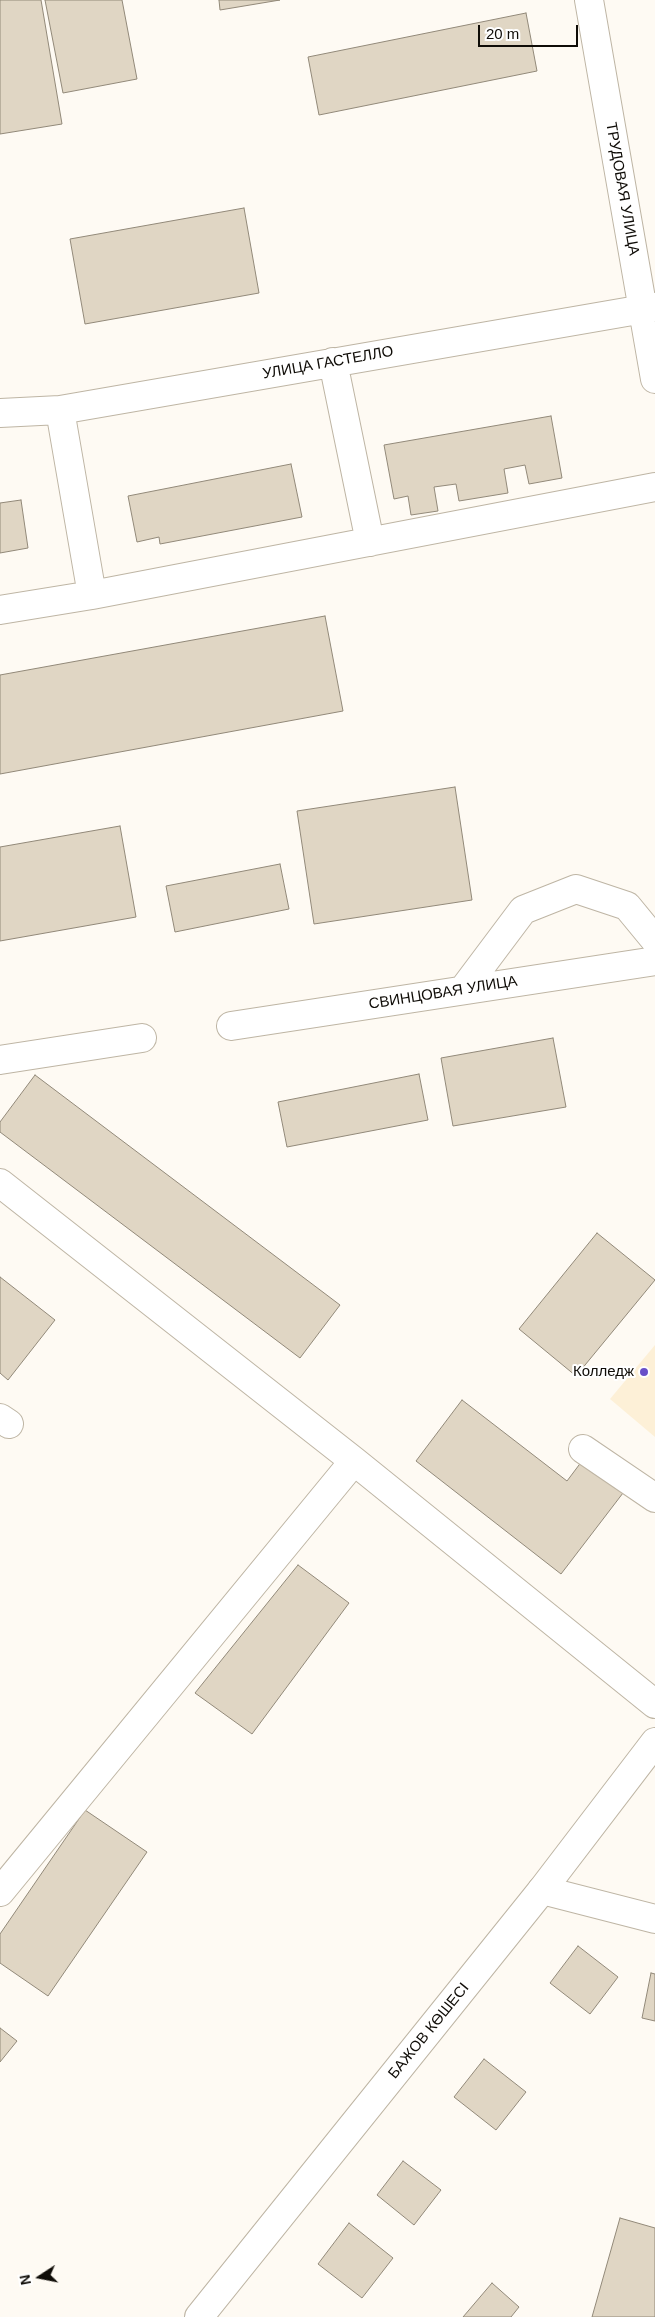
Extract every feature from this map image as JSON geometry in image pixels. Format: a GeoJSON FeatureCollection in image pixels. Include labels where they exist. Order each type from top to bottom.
{"type":"FeatureCollection","features":[{"type":"Feature","properties":{"kind":"street","name":"ТРУДОВАЯ УЛИЦА"},"geometry":{"type":"LineString","coordinates":[[589,0],[649,307],[655,379]]}},
{"type":"Feature","properties":{"kind":"street","name":"УЛИЦА ГАСТЕЛЛО"},"geometry":{"type":"LineString","coordinates":[[0,413],[60,410],[649,307]]}},
{"type":"Feature","properties":{"kind":"street"},"geometry":{"type":"LineString","coordinates":[[333,362],[370,542]]}},
{"type":"Feature","properties":{"kind":"street"},"geometry":{"type":"LineString","coordinates":[[60,410],[92,595]]}},
{"type":"Feature","properties":{"kind":"street"},"geometry":{"type":"LineString","coordinates":[[0,610],[92,595],[655,487]]}},
{"type":"Feature","properties":{"kind":"street"},"geometry":{"type":"LineString","coordinates":[[463,990],[524,910],[576,889],[628,906],[655,940]]}},
{"type":"Feature","properties":{"kind":"street","name":"СВИНЦОВАЯ УЛИЦА"},"geometry":{"type":"LineString","coordinates":[[231,1026],[655,961]]}},
{"type":"Feature","properties":{"kind":"street"},"geometry":{"type":"LineString","coordinates":[[0,1060],[142,1038]]}},
{"type":"Feature","properties":{"kind":"street"},"geometry":{"type":"LineString","coordinates":[[0,1183],[354,1461],[655,1704]]}},
{"type":"Feature","properties":{"kind":"street"},"geometry":{"type":"LineString","coordinates":[[583,1449],[654,1494]]}},
{"type":"Feature","properties":{"kind":"street"},"geometry":{"type":"LineString","coordinates":[[0,1892],[354,1461]]}},
{"type":"Feature","properties":{"kind":"street","name":"БАЖОВ КӨШЕСІ"},"geometry":{"type":"LineString","coordinates":[[199,2317],[542,1890],[655,1742]]}},
{"type":"Feature","properties":{"kind":"street"},"geometry":{"type":"LineString","coordinates":[[542,1890],[655,1919]]}},
{"type":"Feature","properties":{"kind":"shaded area","name":"Колледж"},"geometry":{"type":"Polygon","coordinates":[[[655,1345],[655,1437],[610,1399],[655,1345]]]}},
{"type":"Feature","properties":{"kind":"building"},"geometry":{"type":"Polygon","coordinates":[[[0,0],[41,0],[62,124],[0,134],[0,0]]]}},
{"type":"Feature","properties":{"kind":"building"},"geometry":{"type":"Polygon","coordinates":[[[45,0],[122,0],[137,79],[63,93],[45,0]]]}},
{"type":"Feature","properties":{"kind":"building"},"geometry":{"type":"Polygon","coordinates":[[[219,0],[280,0],[220,10],[219,0]]]}},
{"type":"Feature","properties":{"kind":"building"},"geometry":{"type":"Polygon","coordinates":[[[526,13],[537,71],[319,115],[308,57],[526,13]]]}},
{"type":"Feature","properties":{"kind":"building"},"geometry":{"type":"Polygon","coordinates":[[[244,208],[259,293],[85,324],[70,239],[244,208]]]}},
{"type":"Feature","properties":{"kind":"building"},"geometry":{"type":"Polygon","coordinates":[[[551,416],[562,478],[529,484],[525,465],[504,469],[508,493],[459,501],[456,484],[434,487],[438,511],[411,515],[408,496],[394,499],[384,445],[551,416]]]}},
{"type":"Feature","properties":{"kind":"building"},"geometry":{"type":"Polygon","coordinates":[[[291,464],[302,517],[160,544],[159,537],[137,542],[128,496],[291,464]]]}},
{"type":"Feature","properties":{"kind":"building"},"geometry":{"type":"Polygon","coordinates":[[[21,500],[28,548],[0,553],[0,503],[21,500]]]}},
{"type":"Feature","properties":{"kind":"building"},"geometry":{"type":"Polygon","coordinates":[[[325,616],[343,711],[0,774],[0,675],[325,616]]]}},
{"type":"Feature","properties":{"kind":"building"},"geometry":{"type":"Polygon","coordinates":[[[455,787],[472,900],[314,924],[297,811],[455,787]]]}},
{"type":"Feature","properties":{"kind":"building"},"geometry":{"type":"Polygon","coordinates":[[[120,826],[136,917],[0,941],[0,847],[120,826]]]}},
{"type":"Feature","properties":{"kind":"building"},"geometry":{"type":"Polygon","coordinates":[[[280,864],[289,909],[175,932],[166,886],[280,864]]]}},
{"type":"Feature","properties":{"kind":"building"},"geometry":{"type":"Polygon","coordinates":[[[553,1038],[566,1107],[453,1126],[441,1058],[553,1038]]]}},
{"type":"Feature","properties":{"kind":"building"},"geometry":{"type":"Polygon","coordinates":[[[419,1074],[428,1120],[287,1147],[278,1102],[419,1074]]]}},
{"type":"Feature","properties":{"kind":"building"},"geometry":{"type":"Polygon","coordinates":[[[35,1075],[340,1305],[300,1358],[0,1132],[0,1122],[35,1075]]]}},
{"type":"Feature","properties":{"kind":"building"},"geometry":{"type":"Polygon","coordinates":[[[597,1233],[655,1280],[576,1376],[519,1329],[597,1233]]]}},
{"type":"Feature","properties":{"kind":"building"},"geometry":{"type":"Polygon","coordinates":[[[0,1277],[55,1320],[8,1380],[0,1373],[0,1277]]]}},
{"type":"Feature","properties":{"kind":"building"},"geometry":{"type":"Polygon","coordinates":[[[462,1400],[567,1481],[582,1461],[623,1493],[561,1574],[416,1461],[462,1400]]]}},
{"type":"Feature","properties":{"kind":"building"},"geometry":{"type":"Polygon","coordinates":[[[298,1565],[349,1603],[252,1734],[195,1693],[298,1565]]]}},
{"type":"Feature","properties":{"kind":"building"},"geometry":{"type":"Polygon","coordinates":[[[85,1810],[147,1852],[48,1996],[0,1963],[0,1934],[85,1810]]]}},
{"type":"Feature","properties":{"kind":"building"},"geometry":{"type":"Polygon","coordinates":[[[578,1946],[618,1977],[590,2014],[550,1983],[578,1946]]]}},
{"type":"Feature","properties":{"kind":"building"},"geometry":{"type":"Polygon","coordinates":[[[651,1973],[655,1974],[655,2021],[642,2018],[651,1973]]]}},
{"type":"Feature","properties":{"kind":"building"},"geometry":{"type":"Polygon","coordinates":[[[0,2028],[17,2041],[0,2062],[0,2028]]]}},
{"type":"Feature","properties":{"kind":"building"},"geometry":{"type":"Polygon","coordinates":[[[484,2059],[526,2092],[496,2130],[454,2097],[484,2059]]]}},
{"type":"Feature","properties":{"kind":"building"},"geometry":{"type":"Polygon","coordinates":[[[403,2161],[441,2190],[414,2225],[377,2195],[403,2161]]]}},
{"type":"Feature","properties":{"kind":"building"},"geometry":{"type":"Polygon","coordinates":[[[620,2218],[655,2228],[655,2317],[592,2317],[620,2218]]]}},
{"type":"Feature","properties":{"kind":"building"},"geometry":{"type":"Polygon","coordinates":[[[349,2223],[393,2258],[362,2298],[318,2264],[349,2223]]]}},
{"type":"Feature","properties":{"kind":"building"},"geometry":{"type":"Polygon","coordinates":[[[492,2283],[519,2307],[511,2317],[463,2317],[492,2283]]]}},
{"type":"Feature","properties":{"kind":"place","name":"Колледж"},"geometry":{"type":"Point","coordinates":[644,1372]}}]}
